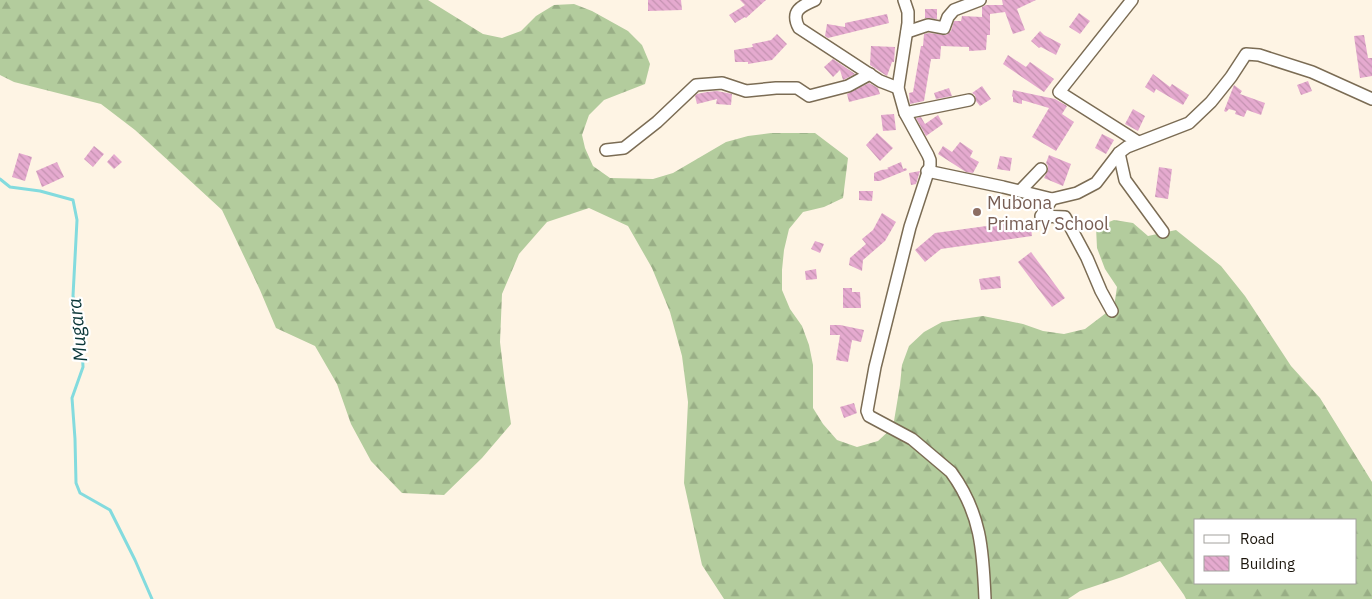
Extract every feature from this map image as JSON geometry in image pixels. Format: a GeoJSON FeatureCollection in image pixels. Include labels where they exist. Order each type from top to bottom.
{"type":"FeatureCollection","features":[{"type":"Feature","properties":{"kind":"street"},"geometry":{"type":"LineString","coordinates":[[815,0],[803,5],[798,10],[796,18],[799,28],[880,81],[898,88]]}},
{"type":"Feature","properties":{"kind":"street"},"geometry":{"type":"LineString","coordinates":[[904,0],[909,16],[898,88],[905,113],[930,160],[930,166],[900,264],[873,375],[867,411],[869,416],[912,439],[951,472],[955,478],[970,503],[978,531],[985,599]]}},
{"type":"Feature","properties":{"kind":"street"},"geometry":{"type":"LineString","coordinates":[[907,32],[928,25],[944,28],[948,17],[954,10],[980,0]]}},
{"type":"Feature","properties":{"kind":"street"},"geometry":{"type":"LineString","coordinates":[[1132,0],[1059,92],[1138,142]]}},
{"type":"Feature","properties":{"kind":"street"},"geometry":{"type":"LineString","coordinates":[[927,171],[1052,199],[1077,194],[1096,183],[1119,153],[1138,142],[1189,123],[1211,102],[1246,54],[1259,55],[1312,72],[1372,99]]}},
{"type":"Feature","properties":{"kind":"street"},"geometry":{"type":"LineString","coordinates":[[606,150],[624,148],[657,122],[696,85],[722,83],[746,90],[797,88],[809,96],[848,86],[870,74]]}},
{"type":"Feature","properties":{"kind":"street"},"geometry":{"type":"LineString","coordinates":[[905,113],[969,100]]}},
{"type":"Feature","properties":{"kind":"street"},"geometry":{"type":"LineString","coordinates":[[1119,153],[1125,180],[1163,232]]}},
{"type":"Feature","properties":{"kind":"street"},"geometry":{"type":"LineString","coordinates":[[1020,191],[1041,169]]}},
{"type":"Feature","properties":{"kind":"street"},"geometry":{"type":"LineString","coordinates":[[1052,199],[1041,216],[1065,217],[1112,311]]}},
{"type":"Feature","properties":{"kind":"green space"},"geometry":{"type":"Polygon","coordinates":[[[0,0],[428,0],[483,34],[502,38],[521,31],[536,16],[554,5],[574,4],[592,11],[628,31],[642,45],[650,64],[645,84],[604,100],[589,115],[582,135],[585,148],[593,166],[610,178],[653,179],[673,173],[726,142],[748,136],[771,133],[815,133],[848,158],[843,198],[824,207],[803,212],[789,229],[784,250],[782,290],[790,309],[802,326],[809,345],[813,365],[813,408],[823,424],[837,440],[857,447],[878,441],[893,427],[902,365],[909,346],[924,332],[942,322],[983,316],[1023,324],[1043,331],[1064,334],[1085,329],[1114,307],[1117,287],[1105,269],[1097,248],[1096,227],[1114,220],[1133,223],[1148,236],[1176,230],[1221,266],[1245,296],[1291,366],[1320,398],[1372,482],[1372,599],[1186,599],[1160,561],[1122,577],[1080,591],[1068,599],[724,599],[702,565],[684,483],[688,402],[682,356],[670,312],[652,268],[628,226],[589,208],[547,222],[519,254],[502,294],[500,342],[511,424],[482,458],[444,495],[402,493],[371,461],[351,424],[337,384],[315,346],[276,328],[222,210],[135,130],[101,104],[14,82],[0,75],[0,0]]]}},
{"type":"Feature","properties":{"kind":"building"},"geometry":{"type":"Polygon","coordinates":[[[648,0],[681,0],[682,10],[648,11],[648,0]]]}},
{"type":"Feature","properties":{"kind":"building"},"geometry":{"type":"Polygon","coordinates":[[[740,0],[766,0],[746,18],[735,23],[729,15],[745,5],[740,0]]]}},
{"type":"Feature","properties":{"kind":"building"},"geometry":{"type":"Polygon","coordinates":[[[1002,0],[1036,0],[1017,9],[1025,30],[1013,34],[1005,12],[990,14],[990,35],[987,35],[986,50],[969,51],[969,47],[941,46],[940,59],[931,59],[924,101],[910,104],[909,93],[913,92],[924,34],[946,35],[951,31],[954,21],[961,21],[962,16],[982,17],[982,7],[986,5],[1003,5],[1002,0]]]}},
{"type":"Feature","properties":{"kind":"building"},"geometry":{"type":"Polygon","coordinates":[[[925,9],[937,9],[937,19],[925,18],[925,9]]]}},
{"type":"Feature","properties":{"kind":"building"},"geometry":{"type":"Polygon","coordinates":[[[1079,13],[1090,21],[1080,34],[1069,27],[1079,13]]]}},
{"type":"Feature","properties":{"kind":"building"},"geometry":{"type":"Polygon","coordinates":[[[887,14],[889,23],[828,38],[825,36],[827,24],[845,27],[845,23],[887,14]]]}},
{"type":"Feature","properties":{"kind":"building"},"geometry":{"type":"Polygon","coordinates":[[[1040,31],[1061,44],[1056,55],[1041,47],[1039,48],[1031,41],[1040,31]]]}},
{"type":"Feature","properties":{"kind":"building"},"geometry":{"type":"Polygon","coordinates":[[[777,34],[787,44],[772,60],[748,64],[748,62],[735,62],[734,50],[753,47],[752,44],[771,40],[777,34]]]}},
{"type":"Feature","properties":{"kind":"building"},"geometry":{"type":"Polygon","coordinates":[[[1364,35],[1368,58],[1372,58],[1372,76],[1360,78],[1354,36],[1364,35]]]}},
{"type":"Feature","properties":{"kind":"building"},"geometry":{"type":"Polygon","coordinates":[[[871,46],[895,47],[894,62],[892,62],[887,76],[870,65],[871,46]]]}},
{"type":"Feature","properties":{"kind":"building"},"geometry":{"type":"Polygon","coordinates":[[[1008,55],[1026,67],[1030,62],[1054,79],[1044,92],[1003,64],[1008,55]]]}},
{"type":"Feature","properties":{"kind":"building"},"geometry":{"type":"Polygon","coordinates":[[[833,59],[855,74],[843,80],[840,70],[833,77],[824,67],[833,59]]]}},
{"type":"Feature","properties":{"kind":"building"},"geometry":{"type":"Polygon","coordinates":[[[1153,74],[1170,87],[1172,84],[1189,95],[1183,105],[1156,89],[1154,93],[1145,87],[1153,74]]]}},
{"type":"Feature","properties":{"kind":"building"},"geometry":{"type":"Polygon","coordinates":[[[1308,81],[1312,91],[1301,95],[1297,85],[1308,81]]]}},
{"type":"Feature","properties":{"kind":"building"},"geometry":{"type":"Polygon","coordinates":[[[869,83],[878,88],[880,94],[849,102],[847,94],[869,83]]]}},
{"type":"Feature","properties":{"kind":"building"},"geometry":{"type":"Polygon","coordinates":[[[1234,85],[1242,91],[1240,94],[1265,103],[1261,115],[1247,110],[1244,117],[1235,114],[1236,111],[1229,109],[1226,112],[1224,111],[1234,85]]]}},
{"type":"Feature","properties":{"kind":"building"},"geometry":{"type":"Polygon","coordinates":[[[982,86],[991,99],[980,106],[976,101],[975,95],[972,93],[982,86]]]}},
{"type":"Feature","properties":{"kind":"building"},"geometry":{"type":"Polygon","coordinates":[[[949,88],[952,96],[936,99],[934,93],[949,88]]]}},
{"type":"Feature","properties":{"kind":"building"},"geometry":{"type":"Polygon","coordinates":[[[1013,90],[1055,99],[1067,106],[1062,114],[1074,122],[1056,151],[1032,137],[1049,108],[1022,100],[1022,104],[1013,102],[1013,90]]]}},
{"type":"Feature","properties":{"kind":"building"},"geometry":{"type":"Polygon","coordinates":[[[717,91],[732,94],[731,105],[716,104],[717,99],[697,104],[695,96],[697,94],[717,91]]]}},
{"type":"Feature","properties":{"kind":"building"},"geometry":{"type":"Polygon","coordinates":[[[1133,109],[1145,116],[1138,131],[1125,124],[1133,109]]]}},
{"type":"Feature","properties":{"kind":"building"},"geometry":{"type":"Polygon","coordinates":[[[894,114],[896,130],[883,131],[881,115],[894,114]]]}},
{"type":"Feature","properties":{"kind":"building"},"geometry":{"type":"Polygon","coordinates":[[[938,115],[943,124],[926,136],[916,118],[921,117],[925,124],[938,115]]]}},
{"type":"Feature","properties":{"kind":"building"},"geometry":{"type":"Polygon","coordinates":[[[877,133],[893,148],[880,161],[866,145],[877,133]]]}},
{"type":"Feature","properties":{"kind":"building"},"geometry":{"type":"Polygon","coordinates":[[[1102,134],[1114,140],[1106,154],[1095,148],[1102,134]]]}},
{"type":"Feature","properties":{"kind":"building"},"geometry":{"type":"Polygon","coordinates":[[[960,142],[973,151],[970,157],[979,162],[973,173],[966,172],[938,154],[943,146],[952,152],[960,142]]]}},
{"type":"Feature","properties":{"kind":"building"},"geometry":{"type":"Polygon","coordinates":[[[94,146],[104,154],[93,167],[84,159],[94,146]]]}},
{"type":"Feature","properties":{"kind":"building"},"geometry":{"type":"Polygon","coordinates":[[[19,153],[32,157],[25,181],[12,177],[19,153]]]}},
{"type":"Feature","properties":{"kind":"building"},"geometry":{"type":"Polygon","coordinates":[[[114,154],[122,162],[114,169],[107,162],[114,154]]]}},
{"type":"Feature","properties":{"kind":"building"},"geometry":{"type":"Polygon","coordinates":[[[1049,155],[1071,164],[1063,186],[1044,178],[1048,170],[1046,163],[1049,155]]]}},
{"type":"Feature","properties":{"kind":"building"},"geometry":{"type":"Polygon","coordinates":[[[1000,156],[1012,158],[1010,171],[997,169],[1000,156]]]}},
{"type":"Feature","properties":{"kind":"building"},"geometry":{"type":"Polygon","coordinates":[[[57,162],[64,177],[42,187],[36,171],[57,162]]]}},
{"type":"Feature","properties":{"kind":"building"},"geometry":{"type":"Polygon","coordinates":[[[901,162],[903,169],[906,168],[907,170],[880,181],[874,181],[874,173],[889,169],[887,168],[901,162]]]}},
{"type":"Feature","properties":{"kind":"building"},"geometry":{"type":"Polygon","coordinates":[[[1159,167],[1172,169],[1168,199],[1155,197],[1159,167]]]}},
{"type":"Feature","properties":{"kind":"building"},"geometry":{"type":"Polygon","coordinates":[[[920,171],[916,184],[911,185],[909,173],[920,171]]]}},
{"type":"Feature","properties":{"kind":"building"},"geometry":{"type":"Polygon","coordinates":[[[859,191],[873,191],[872,201],[859,200],[859,191]]]}},
{"type":"Feature","properties":{"kind":"building"},"geometry":{"type":"Polygon","coordinates":[[[882,213],[896,222],[885,241],[863,260],[862,271],[849,265],[850,258],[866,244],[862,239],[873,230],[882,213]]]}},
{"type":"Feature","properties":{"kind":"building"},"geometry":{"type":"Polygon","coordinates":[[[1030,220],[1032,236],[941,249],[925,262],[915,250],[935,233],[1030,220]]]}},
{"type":"Feature","properties":{"kind":"building"},"geometry":{"type":"Polygon","coordinates":[[[815,241],[824,244],[820,253],[811,249],[815,241]]]}},
{"type":"Feature","properties":{"kind":"building"},"geometry":{"type":"Polygon","coordinates":[[[1031,252],[1065,298],[1052,307],[1018,262],[1031,252]]]}},
{"type":"Feature","properties":{"kind":"building"},"geometry":{"type":"Polygon","coordinates":[[[816,269],[817,279],[806,280],[805,271],[816,269]]]}},
{"type":"Feature","properties":{"kind":"building"},"geometry":{"type":"Polygon","coordinates":[[[1000,276],[1001,288],[981,290],[979,279],[1000,276]]]}},
{"type":"Feature","properties":{"kind":"building"},"geometry":{"type":"Polygon","coordinates":[[[843,288],[852,288],[852,292],[860,292],[861,308],[843,308],[843,288]]]}},
{"type":"Feature","properties":{"kind":"building"},"geometry":{"type":"Polygon","coordinates":[[[830,325],[864,330],[861,342],[852,340],[848,362],[836,360],[840,335],[830,335],[830,325]]]}},
{"type":"Feature","properties":{"kind":"building"},"geometry":{"type":"Polygon","coordinates":[[[854,403],[857,413],[844,418],[840,407],[854,403]]]}},
{"type":"Feature","properties":{"kind":"waterway","name":"Mugara"},"geometry":{"type":"LineString","coordinates":[[0,179],[10,187],[40,191],[73,200],[77,220],[73,296],[81,324],[83,367],[72,398],[76,483],[80,493],[110,510],[152,599]]}},
{"type":"Feature","properties":{"kind":"place","name":"Mubona Primary School"},"geometry":{"type":"Point","coordinates":[977,212]}}]}
